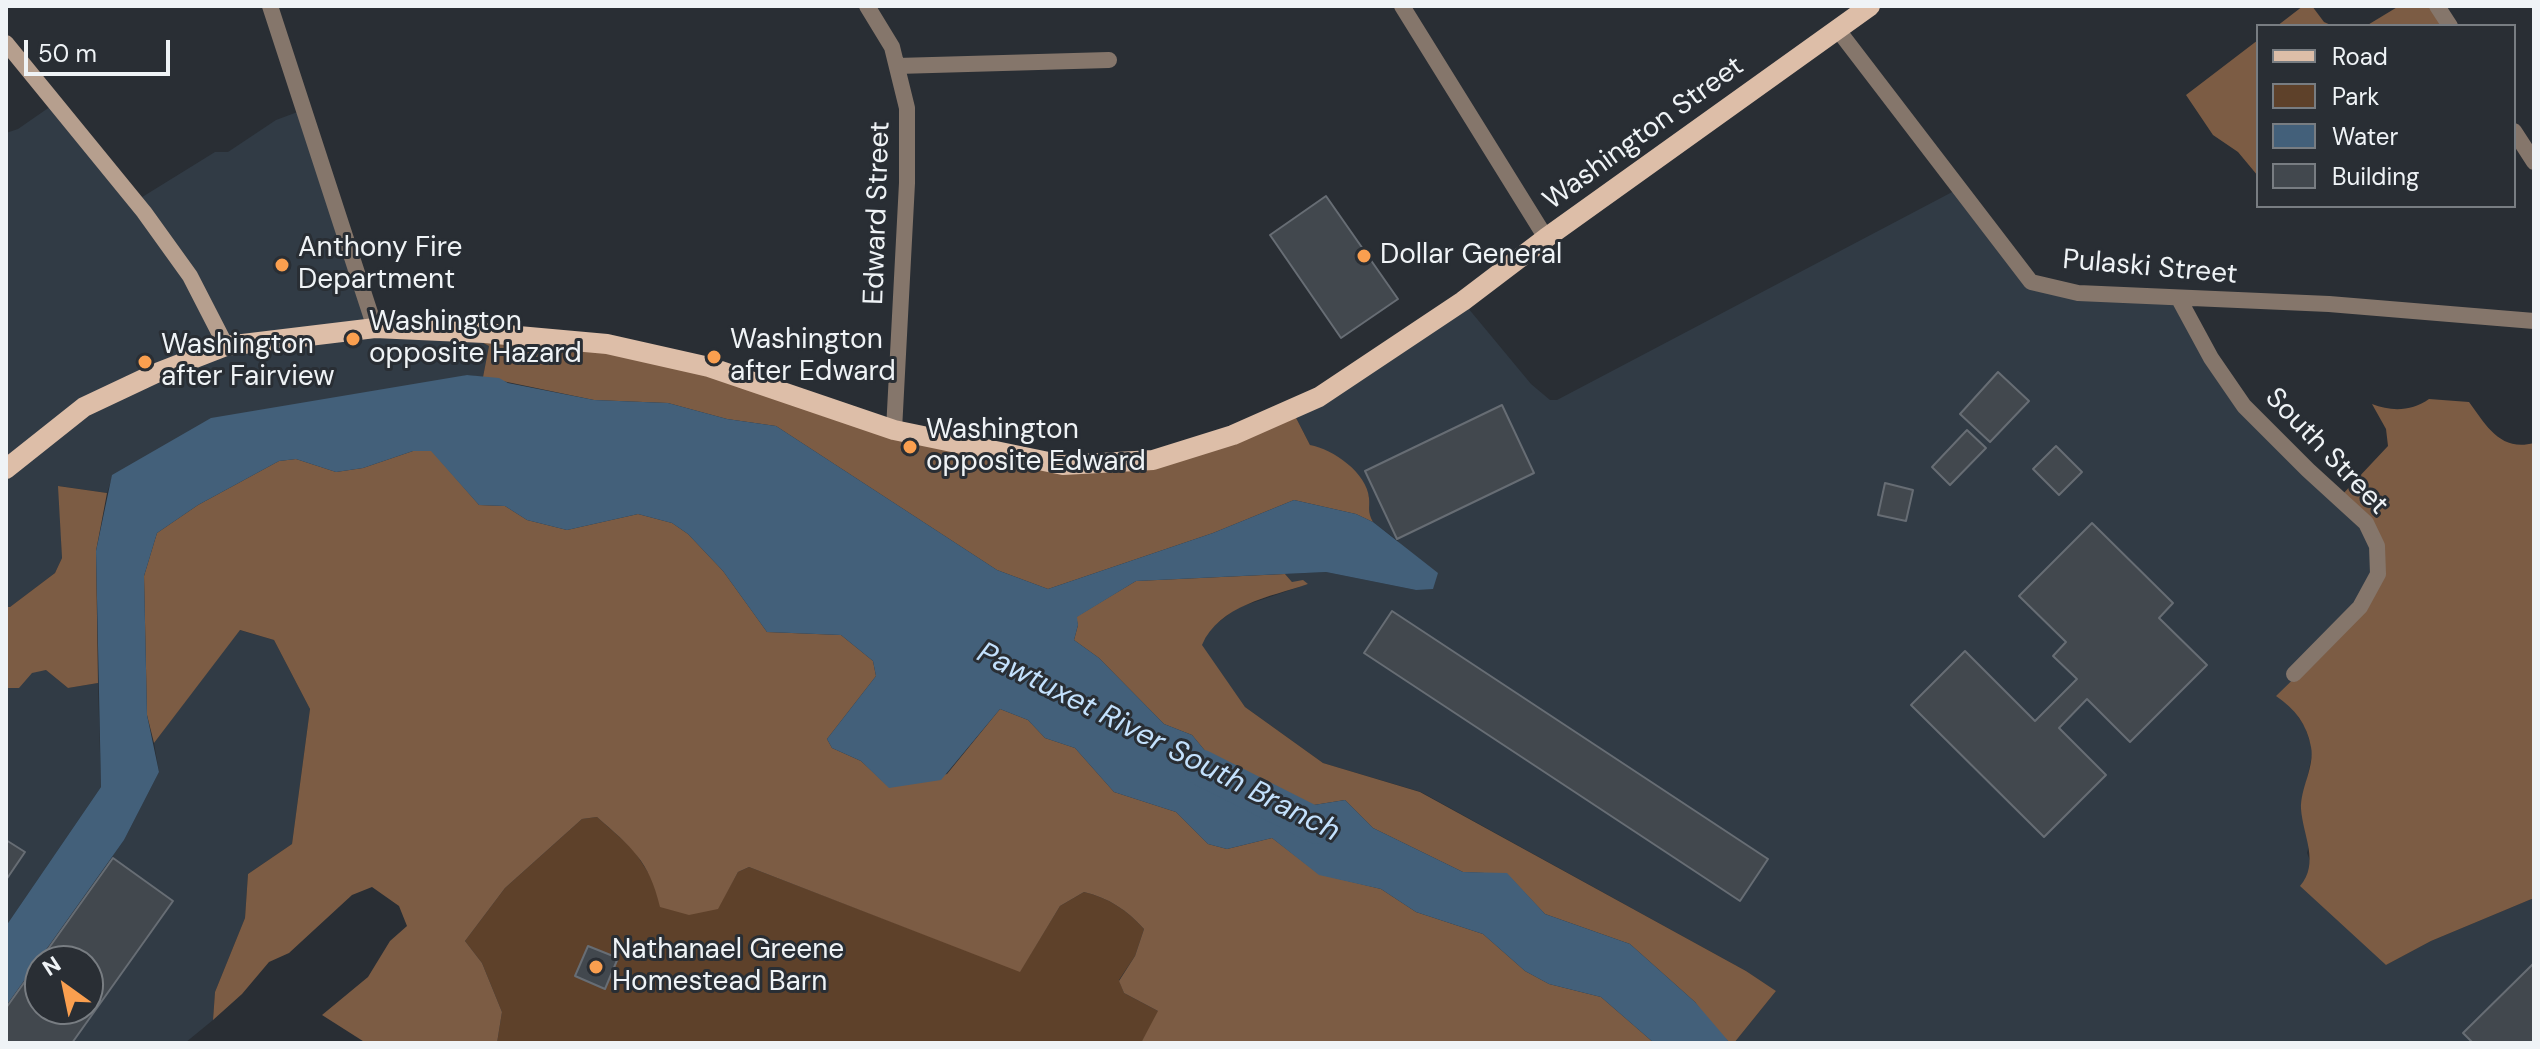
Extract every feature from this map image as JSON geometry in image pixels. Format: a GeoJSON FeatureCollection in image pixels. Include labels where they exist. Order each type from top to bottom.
{"type":"FeatureCollection","features":[{"type":"Feature","properties":{"kind":"main road","name":"Washington Street"},"geometry":{"type":"LineString","coordinates":[[6,469],[84,407],[154,374],[226,346],[375,328],[485,333],[607,344],[709,367],[894,430],[1063,465],[1153,460],[1233,435],[1319,397],[1463,301],[1870,6]]}},
{"type":"Feature","properties":{"kind":"main road"},"geometry":{"type":"LineString","coordinates":[[6,43],[144,212],[190,276],[226,346]]}},
{"type":"Feature","properties":{"kind":"street"},"geometry":{"type":"LineString","coordinates":[[270,6],[375,328]]}},
{"type":"Feature","properties":{"kind":"street","name":"Edward Street"},"geometry":{"type":"LineString","coordinates":[[867,6],[892,47],[907,108],[907,183],[894,430]]}},
{"type":"Feature","properties":{"kind":"street"},"geometry":{"type":"LineString","coordinates":[[1402,6],[1546,238]]}},
{"type":"Feature","properties":{"kind":"street"},"geometry":{"type":"LineString","coordinates":[[2437,6],[2449,24]]}},
{"type":"Feature","properties":{"kind":"street","name":"Pulaski Street"},"geometry":{"type":"LineString","coordinates":[[1838,30],[2031,282],[2078,293],[2329,304],[2534,321]]}},
{"type":"Feature","properties":{"kind":"street"},"geometry":{"type":"LineString","coordinates":[[897,66],[1109,60]]}},
{"type":"Feature","properties":{"kind":"street"},"geometry":{"type":"LineString","coordinates":[[2516,134],[2534,162]]}},
{"type":"Feature","properties":{"kind":"street","name":"South Street"},"geometry":{"type":"LineString","coordinates":[[2179,299],[2211,358],[2244,406],[2366,523],[2377,546],[2378,574],[2360,607],[2294,674]]}},
{"type":"Feature","properties":{"kind":"shaded area"},"geometry":{"type":"Polygon","coordinates":[[[2303,6],[2312,6],[2328,24],[2280,24],[2303,6]]]}},
{"type":"Feature","properties":{"kind":"shaded area"},"geometry":{"type":"Polygon","coordinates":[[[2399,6],[2438,6],[2450,24],[2369,24],[2399,6]]]}},
{"type":"Feature","properties":{"kind":"shaded area"},"geometry":{"type":"Polygon","coordinates":[[[2256,42],[2256,174],[2238,152],[2213,135],[2186,95],[2256,42]]]}},
{"type":"Feature","properties":{"kind":"shaded area"},"geometry":{"type":"Polygon","coordinates":[[[54,104],[139,199],[215,152],[228,152],[276,120],[303,110],[373,323],[468,335],[489,346],[483,377],[467,375],[113,475],[107,493],[59,486],[62,558],[55,573],[6,607],[6,133],[18,129],[54,104]]]}},
{"type":"Feature","properties":{"kind":"shaded area"},"geometry":{"type":"Polygon","coordinates":[[[1956,190],[2036,282],[2174,296],[2246,407],[2367,520],[2373,585],[2291,706],[2305,727],[2313,751],[2301,806],[2309,845],[2309,877],[2386,965],[2431,941],[2534,898],[2534,1043],[1734,1043],[1776,991],[1746,971],[1421,792],[1323,763],[1245,707],[1201,645],[1208,630],[1237,608],[1308,584],[1292,582],[1285,574],[1326,572],[1416,590],[1398,541],[1373,522],[1367,511],[1369,496],[1310,445],[1292,410],[1463,302],[1531,384],[1550,400],[1557,400],[1956,190]]]}},
{"type":"Feature","properties":{"kind":"shaded area"},"geometry":{"type":"Polygon","coordinates":[[[468,335],[586,340],[891,427],[1027,458],[1145,459],[1292,410],[1310,445],[1329,451],[1356,471],[1367,489],[1373,522],[1356,514],[1294,500],[1213,533],[1048,589],[997,570],[776,426],[727,419],[668,403],[594,400],[483,377],[489,346],[468,335]]]}},
{"type":"Feature","properties":{"kind":"shaded area"},"geometry":{"type":"Polygon","coordinates":[[[2429,399],[2469,402],[2488,427],[2503,440],[2522,445],[2534,443],[2534,898],[2431,941],[2386,965],[2300,886],[2306,877],[2310,859],[2301,809],[2312,754],[2307,731],[2299,718],[2276,696],[2354,620],[2368,598],[2375,541],[2341,496],[2388,446],[2386,429],[2372,404],[2402,409],[2429,399]]]}},
{"type":"Feature","properties":{"kind":"shaded area"},"geometry":{"type":"Polygon","coordinates":[[[413,451],[432,451],[479,505],[505,506],[527,520],[567,530],[638,514],[672,523],[688,534],[723,571],[767,632],[841,635],[873,661],[876,676],[827,739],[832,748],[861,761],[889,787],[947,774],[1000,709],[1028,720],[1045,738],[1075,748],[1114,792],[1176,812],[1208,844],[1227,849],[1272,838],[1319,874],[1381,889],[1416,912],[1483,934],[1525,971],[1549,984],[1601,997],[1654,1043],[1141,1043],[1158,1011],[1124,993],[1119,981],[1135,956],[1144,929],[1131,916],[1102,898],[1084,892],[1060,906],[1020,972],[749,867],[738,872],[718,909],[689,915],[660,907],[650,877],[637,856],[597,817],[582,819],[505,888],[465,941],[482,963],[502,1012],[497,1043],[366,1043],[322,1015],[368,977],[390,941],[407,926],[399,906],[372,887],[352,895],[289,953],[269,962],[242,994],[213,1020],[215,992],[245,918],[248,874],[292,844],[310,709],[274,640],[240,630],[154,743],[147,715],[144,576],[157,533],[198,505],[279,461],[296,459],[336,472],[363,468],[413,451]]]}},
{"type":"Feature","properties":{"kind":"shaded area"},"geometry":{"type":"Polygon","coordinates":[[[58,486],[107,493],[96,551],[98,683],[68,688],[46,670],[32,673],[19,688],[6,688],[6,607],[55,573],[62,558],[58,486]]]}},
{"type":"Feature","properties":{"kind":"shaded area"},"geometry":{"type":"Polygon","coordinates":[[[1285,574],[1292,582],[1303,580],[1308,584],[1262,598],[1233,612],[1220,620],[1202,645],[1245,707],[1323,763],[1420,792],[1746,971],[1776,991],[1734,1043],[1730,1043],[1711,1024],[1695,1002],[1630,944],[1545,914],[1507,874],[1463,872],[1373,828],[1345,800],[1295,808],[1268,805],[1252,796],[1221,770],[1192,735],[1164,724],[1099,658],[1074,640],[1078,625],[1076,617],[1136,581],[1285,574]]]}},
{"type":"Feature","properties":{"kind":"shaded area"},"geometry":{"type":"Polygon","coordinates":[[[239,630],[274,640],[310,709],[292,844],[248,874],[245,918],[215,992],[213,1020],[185,1043],[6,1043],[6,1006],[24,981],[24,1025],[104,1025],[104,945],[49,945],[124,840],[159,772],[154,743],[239,630]]]}},
{"type":"Feature","properties":{"kind":"shaded area"},"geometry":{"type":"Polygon","coordinates":[[[46,670],[68,688],[98,683],[101,787],[6,926],[6,688],[32,672],[46,670]]]}},
{"type":"Feature","properties":{"kind":"green space"},"geometry":{"type":"Polygon","coordinates":[[[597,817],[633,849],[653,880],[717,909],[738,872],[749,867],[1020,971],[1060,906],[1084,892],[1102,898],[1131,916],[1144,929],[1135,956],[1119,980],[1124,993],[1158,1011],[1158,1016],[1141,1043],[497,1043],[502,1012],[482,963],[465,941],[505,888],[582,819],[597,817]]]}},
{"type":"Feature","properties":{"kind":"water"},"geometry":{"type":"Polygon","coordinates":[[[467,375],[499,378],[508,383],[594,400],[668,403],[727,419],[776,426],[997,570],[1048,589],[1213,533],[1294,500],[1356,514],[1373,522],[1438,573],[1433,589],[1416,590],[1326,572],[1136,581],[1077,617],[1074,640],[1099,658],[1164,724],[1192,735],[1221,770],[1252,796],[1268,805],[1295,808],[1345,800],[1373,828],[1463,872],[1507,873],[1545,914],[1630,944],[1695,1002],[1730,1043],[1654,1043],[1601,997],[1549,984],[1525,971],[1483,934],[1416,912],[1381,889],[1319,875],[1272,838],[1227,849],[1208,844],[1176,812],[1114,792],[1075,748],[1045,738],[1028,720],[1000,709],[941,780],[889,788],[861,761],[832,748],[827,739],[876,676],[873,661],[841,635],[767,632],[723,571],[688,534],[672,523],[638,514],[567,530],[527,520],[505,506],[479,505],[431,451],[413,451],[363,468],[336,472],[296,459],[279,461],[198,505],[157,533],[144,576],[147,715],[159,772],[124,840],[49,945],[24,945],[24,981],[6,1006],[6,926],[101,787],[96,551],[112,475],[211,418],[467,375]]]}},
{"type":"Feature","properties":{"kind":"building"},"geometry":{"type":"Polygon","coordinates":[[[1326,196],[1398,299],[1341,338],[1270,235],[1326,196]]]}},
{"type":"Feature","properties":{"kind":"building"},"geometry":{"type":"Polygon","coordinates":[[[1998,372],[2029,401],[1990,442],[1960,414],[1998,372]]]}},
{"type":"Feature","properties":{"kind":"building"},"geometry":{"type":"Polygon","coordinates":[[[1502,405],[1534,473],[1397,539],[1365,471],[1502,405]]]}},
{"type":"Feature","properties":{"kind":"building"},"geometry":{"type":"Polygon","coordinates":[[[1967,430],[1986,448],[1950,485],[1932,467],[1967,430]]]}},
{"type":"Feature","properties":{"kind":"building"},"geometry":{"type":"Polygon","coordinates":[[[2056,446],[2082,472],[2059,495],[2033,469],[2056,446]]]}},
{"type":"Feature","properties":{"kind":"building"},"geometry":{"type":"Polygon","coordinates":[[[1885,483],[1913,490],[1906,521],[1878,515],[1885,483]]]}},
{"type":"Feature","properties":{"kind":"building"},"geometry":{"type":"Polygon","coordinates":[[[2092,523],[2173,603],[2159,618],[2207,665],[2130,742],[2087,699],[2059,728],[2106,775],[2044,837],[1911,705],[1965,651],[2035,721],[2077,679],[2053,656],[2066,642],[2019,596],[2092,523]]]}},
{"type":"Feature","properties":{"kind":"building"},"geometry":{"type":"Polygon","coordinates":[[[1392,611],[1768,859],[1740,901],[1364,653],[1392,611]]]}},
{"type":"Feature","properties":{"kind":"building"},"geometry":{"type":"Polygon","coordinates":[[[6,840],[25,852],[6,880],[6,840]]]}},
{"type":"Feature","properties":{"kind":"building"},"geometry":{"type":"Polygon","coordinates":[[[113,858],[173,901],[104,998],[104,945],[51,945],[113,858]]]}},
{"type":"Feature","properties":{"kind":"building","name":"Nathanael Greene Homestead Barn"},"geometry":{"type":"Polygon","coordinates":[[[588,946],[618,958],[605,989],[575,976],[588,946]]]}},
{"type":"Feature","properties":{"kind":"building"},"geometry":{"type":"Polygon","coordinates":[[[2534,963],[2534,1043],[2473,1043],[2463,1033],[2534,963]]]}},
{"type":"Feature","properties":{"kind":"building"},"geometry":{"type":"Polygon","coordinates":[[[24,983],[24,1025],[85,1025],[72,1043],[6,1043],[6,1008],[24,983]]]}},
{"type":"Feature","properties":{"kind":"waterway","name":"Pawtuxet River South Branch"},"geometry":{"type":"LineString","coordinates":[[1202,768],[1317,826]]}},
{"type":"Feature","properties":{"kind":"place","name":"Dollar General"},"geometry":{"type":"Point","coordinates":[1364,256]}},
{"type":"Feature","properties":{"kind":"place","name":"Anthony Fire Department"},"geometry":{"type":"Point","coordinates":[282,265]}},
{"type":"Feature","properties":{"kind":"place","name":"Washington opposite Hazard"},"geometry":{"type":"Point","coordinates":[353,339]}},
{"type":"Feature","properties":{"kind":"place","name":"Washington after Edward"},"geometry":{"type":"Point","coordinates":[714,357]}},
{"type":"Feature","properties":{"kind":"place","name":"Washington after Fairview"},"geometry":{"type":"Point","coordinates":[145,362]}},
{"type":"Feature","properties":{"kind":"place","name":"Washington opposite Edward"},"geometry":{"type":"Point","coordinates":[910,447]}},
{"type":"Feature","properties":{"kind":"place","name":"Nathanael Greene Homestead Barn"},"geometry":{"type":"Point","coordinates":[596,967]}}]}
